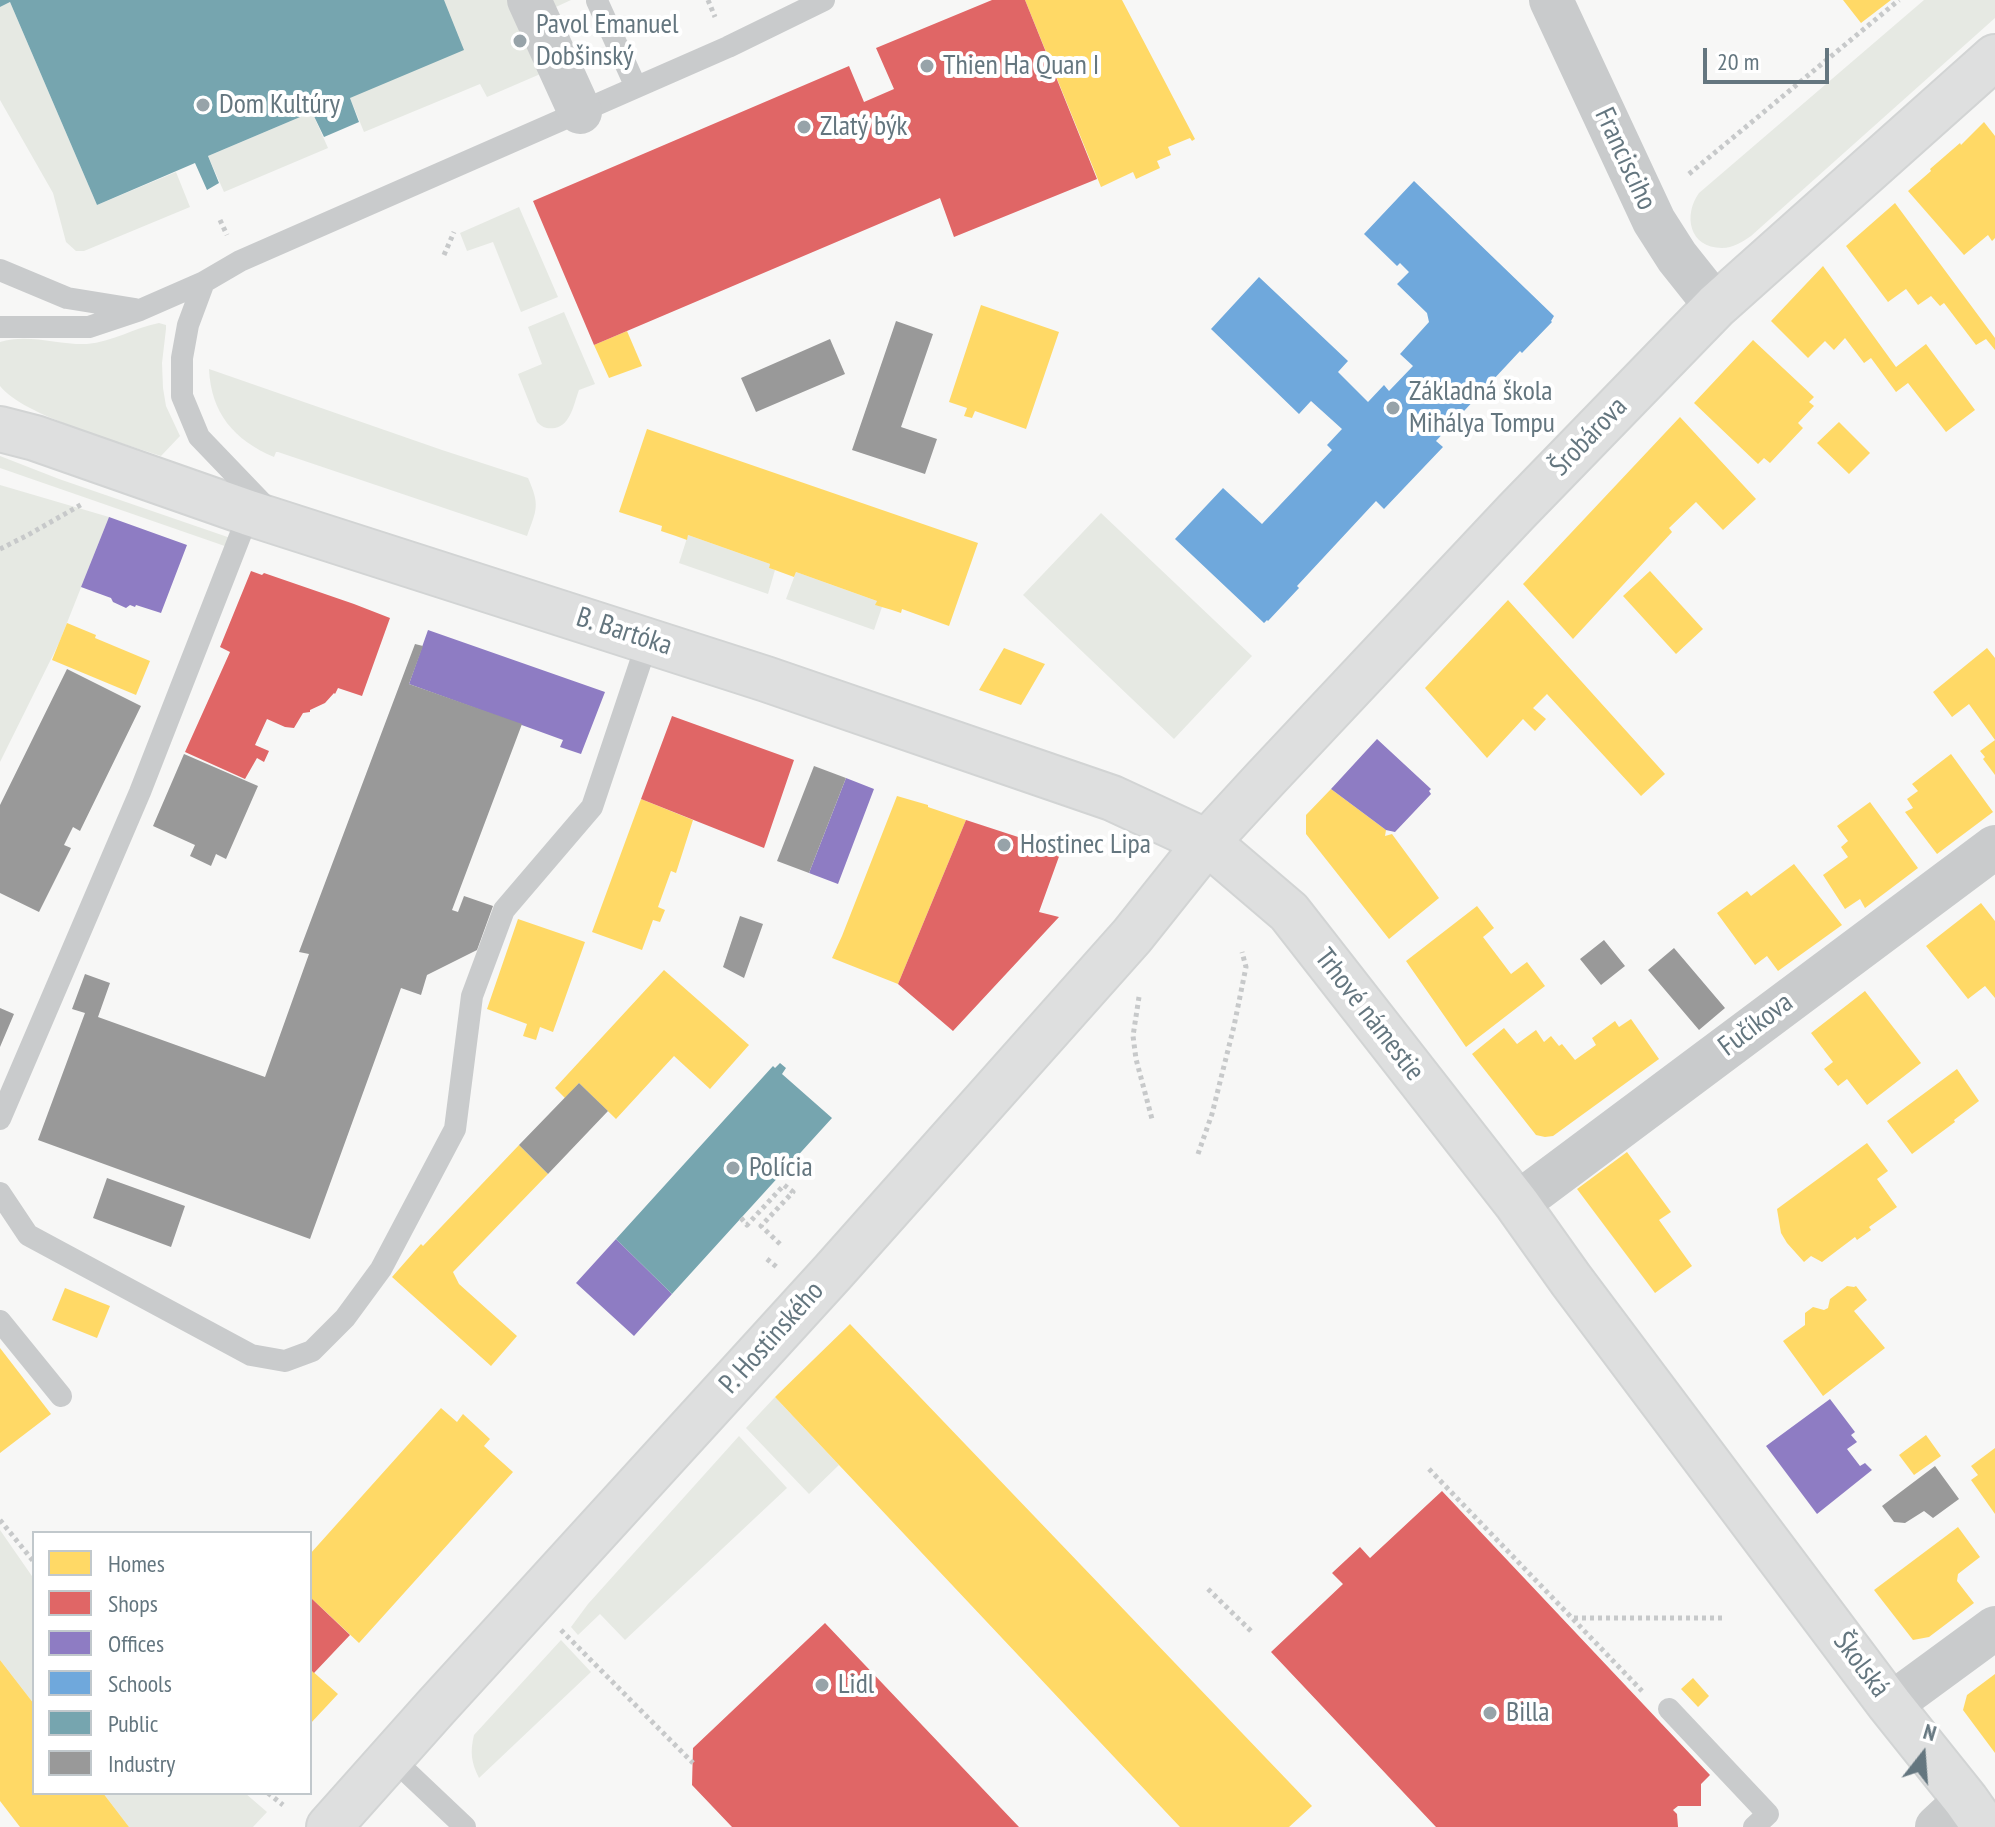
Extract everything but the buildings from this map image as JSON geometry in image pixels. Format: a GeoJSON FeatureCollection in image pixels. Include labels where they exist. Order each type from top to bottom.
{"type":"FeatureCollection","features":[{"type":"Feature","properties":{"kind":"main road","name":"Šrobárova"},"geometry":{"type":"LineString","coordinates":[[1207,842],[1516,512],[1716,306],[1995,57]]}},
{"type":"Feature","properties":{"kind":"main road","name":"B. Bartóka"},"geometry":{"type":"LineString","coordinates":[[0,411],[18,434],[265,518],[648,640],[1112,798],[1207,842]]}},
{"type":"Feature","properties":{"kind":"main road","name":"Trhové námestie"},"geometry":{"type":"LineString","coordinates":[[1207,842],[1289,912],[1517,1204]]}},
{"type":"Feature","properties":{"kind":"main road","name":"P. Hostinského"},"geometry":{"type":"LineString","coordinates":[[329,1827],[833,1272],[1132,936],[1207,842]]}},
{"type":"Feature","properties":{"kind":"main road","name":"Školská"},"geometry":{"type":"LineString","coordinates":[[1517,1204],[1890,1705],[1962,1818]]}},
{"type":"Feature","properties":{"kind":"street"},"geometry":{"type":"LineString","coordinates":[[529,0],[580,112]]}},
{"type":"Feature","properties":{"kind":"street","name":"Francisciho"},"geometry":{"type":"LineString","coordinates":[[1551,0],[1654,221],[1677,257],[1716,306]]}},
{"type":"Feature","properties":{"kind":"street","name":"Fučíkova"},"geometry":{"type":"LineString","coordinates":[[1517,1204],[1995,847]]}},
{"type":"Feature","properties":{"kind":"street"},"geometry":{"type":"LineString","coordinates":[[1890,1705],[1995,1628]]}},
{"type":"Feature","properties":{"kind":"lane"},"geometry":{"type":"LineString","coordinates":[[0,327],[89,327],[140,310],[204,282],[240,261],[728,47],[824,0]]}},
{"type":"Feature","properties":{"kind":"lane"},"geometry":{"type":"LineString","coordinates":[[597,1],[636,87]]}},
{"type":"Feature","properties":{"kind":"lane"},"geometry":{"type":"LineString","coordinates":[[0,270],[67,298],[140,310]]}},
{"type":"Feature","properties":{"kind":"lane"},"geometry":{"type":"LineString","coordinates":[[0,1119],[140,792],[265,518],[199,437],[182,396],[182,358],[188,325],[204,282]]}},
{"type":"Feature","properties":{"kind":"lane"},"geometry":{"type":"LineString","coordinates":[[0,1193],[28,1235],[251,1355],[285,1361],[312,1351],[345,1318],[381,1269],[455,1129],[472,996],[504,910],[592,807],[648,640]]}},
{"type":"Feature","properties":{"kind":"lane"},"geometry":{"type":"LineString","coordinates":[[0,1321],[61,1396]]}},
{"type":"Feature","properties":{"kind":"lane"},"geometry":{"type":"LineString","coordinates":[[1669,1709],[1768,1814],[1754,1827]]}},
{"type":"Feature","properties":{"kind":"lane"},"geometry":{"type":"LineString","coordinates":[[391,1757],[465,1827]]}},
{"type":"Feature","properties":{"kind":"path"},"geometry":{"type":"LineString","coordinates":[[1689,174],[1899,0]]}},
{"type":"Feature","properties":{"kind":"path"},"geometry":{"type":"LineString","coordinates":[[444,255],[454,232]]}},
{"type":"Feature","properties":{"kind":"path"},"geometry":{"type":"LineString","coordinates":[[0,549],[84,503]]}},
{"type":"Feature","properties":{"kind":"path"},"geometry":{"type":"LineString","coordinates":[[1198,1154],[1212,1114],[1234,1026],[1246,967],[1242,952]]}},
{"type":"Feature","properties":{"kind":"path"},"geometry":{"type":"LineString","coordinates":[[1140,988],[1133,1036],[1152,1119]]}},
{"type":"Feature","properties":{"kind":"path"},"geometry":{"type":"LineString","coordinates":[[741,1218],[747,1225],[784,1185],[793,1192],[761,1226],[780,1244]]}},
{"type":"Feature","properties":{"kind":"path"},"geometry":{"type":"LineString","coordinates":[[1429,1469],[1644,1693],[1669,1709]]}},
{"type":"Feature","properties":{"kind":"path"},"geometry":{"type":"LineString","coordinates":[[0,1520],[32,1560]]}},
{"type":"Feature","properties":{"kind":"path"},"geometry":{"type":"LineString","coordinates":[[1208,1589],[1253,1633]]}},
{"type":"Feature","properties":{"kind":"path"},"geometry":{"type":"LineString","coordinates":[[1573,1618],[1726,1618]]}},
{"type":"Feature","properties":{"kind":"path"},"geometry":{"type":"LineString","coordinates":[[557,1627],[693,1763]]}},
{"type":"Feature","properties":{"kind":"path"},"geometry":{"type":"LineString","coordinates":[[270,1795],[283,1805]]}},
{"type":"Feature","properties":{"kind":"shaded area"},"geometry":{"type":"Polygon","coordinates":[[[444,0],[571,0],[545,12],[545,72],[487,97],[480,84],[364,132],[350,98],[444,0]]]}},
{"type":"Feature","properties":{"kind":"shaded area"},"geometry":{"type":"Polygon","coordinates":[[[1924,0],[1995,0],[1995,18],[1751,236],[1726,248],[1711,247],[1702,242],[1692,229],[1691,220],[1691,211],[1699,193],[1924,0]]]}},
{"type":"Feature","properties":{"kind":"shaded area"},"geometry":{"type":"Polygon","coordinates":[[[10,2],[97,205],[176,172],[190,207],[84,251],[76,251],[66,242],[53,193],[0,100],[0,7],[10,2]]]}},
{"type":"Feature","properties":{"kind":"shaded area"},"geometry":{"type":"Polygon","coordinates":[[[312,112],[328,148],[224,192],[208,156],[312,112]]]}},
{"type":"Feature","properties":{"kind":"shaded area"},"geometry":{"type":"Polygon","coordinates":[[[519,207],[558,297],[521,312],[493,242],[467,251],[460,233],[519,207]]]}},
{"type":"Feature","properties":{"kind":"shaded area"},"geometry":{"type":"Polygon","coordinates":[[[564,312],[595,384],[579,390],[565,423],[547,428],[537,422],[518,374],[542,364],[528,327],[564,312]]]}},
{"type":"Feature","properties":{"kind":"shaded area"},"geometry":{"type":"Polygon","coordinates":[[[159,323],[166,325],[162,363],[166,406],[180,436],[161,456],[51,418],[12,397],[0,386],[0,342],[32,339],[87,344],[159,323]]]}},
{"type":"Feature","properties":{"kind":"shaded area"},"geometry":{"type":"Polygon","coordinates":[[[209,369],[528,478],[536,507],[527,536],[278,452],[274,457],[260,450],[236,433],[220,412],[214,399],[209,369]]]}},
{"type":"Feature","properties":{"kind":"shaded area"},"geometry":{"type":"Polygon","coordinates":[[[0,456],[245,543],[242,552],[0,468],[0,456]]]}},
{"type":"Feature","properties":{"kind":"shaded area"},"geometry":{"type":"Polygon","coordinates":[[[0,485],[109,517],[59,643],[0,762],[0,485]]]}},
{"type":"Feature","properties":{"kind":"shaded area"},"geometry":{"type":"Polygon","coordinates":[[[1101,513],[1252,656],[1174,739],[1023,595],[1101,513]]]}},
{"type":"Feature","properties":{"kind":"shaded area"},"geometry":{"type":"Polygon","coordinates":[[[688,535],[770,564],[769,568],[775,570],[768,594],[679,563],[688,535]]]}},
{"type":"Feature","properties":{"kind":"shaded area"},"geometry":{"type":"Polygon","coordinates":[[[796,572],[877,601],[876,605],[882,607],[874,630],[786,599],[796,572]]]}},
{"type":"Feature","properties":{"kind":"shaded area"},"geometry":{"type":"Polygon","coordinates":[[[775,1397],[839,1465],[809,1494],[746,1428],[775,1397]]]}},
{"type":"Feature","properties":{"kind":"shaded area"},"geometry":{"type":"Polygon","coordinates":[[[739,1436],[787,1488],[625,1640],[600,1614],[578,1635],[571,1627],[588,1604],[739,1436]]]}},
{"type":"Feature","properties":{"kind":"shaded area"},"geometry":{"type":"Polygon","coordinates":[[[0,1530],[32,1576],[32,1701],[0,1660],[0,1530]]]}},
{"type":"Feature","properties":{"kind":"shaded area"},"geometry":{"type":"Polygon","coordinates":[[[561,1640],[591,1672],[479,1778],[472,1757],[474,1735],[561,1640]]]}},
{"type":"Feature","properties":{"kind":"shaded area"},"geometry":{"type":"Polygon","coordinates":[[[105,1795],[247,1795],[267,1812],[253,1827],[129,1827],[105,1795]]]}},
{"type":"Feature","properties":{"kind":"place","name":"Pavol Emanuel Dobšinský"},"geometry":{"type":"Point","coordinates":[520,41]}},
{"type":"Feature","properties":{"kind":"place","name":"Thien Ha Quan I"},"geometry":{"type":"Point","coordinates":[927,66]}},
{"type":"Feature","properties":{"kind":"place","name":"Dom Kultúry"},"geometry":{"type":"Point","coordinates":[203,105]}},
{"type":"Feature","properties":{"kind":"place","name":"Zlatý býk"},"geometry":{"type":"Point","coordinates":[804,127]}},
{"type":"Feature","properties":{"kind":"place","name":"Základná škola Mihálya Tompu"},"geometry":{"type":"Point","coordinates":[1393,408]}},
{"type":"Feature","properties":{"kind":"place","name":"Hostinec Lipa"},"geometry":{"type":"Point","coordinates":[1004,845]}},
{"type":"Feature","properties":{"kind":"place","name":"Polícia"},"geometry":{"type":"Point","coordinates":[733,1168]}},
{"type":"Feature","properties":{"kind":"place","name":"Lidl"},"geometry":{"type":"Point","coordinates":[822,1685]}},
{"type":"Feature","properties":{"kind":"place","name":"Billa"},"geometry":{"type":"Point","coordinates":[1490,1713]}}]}
